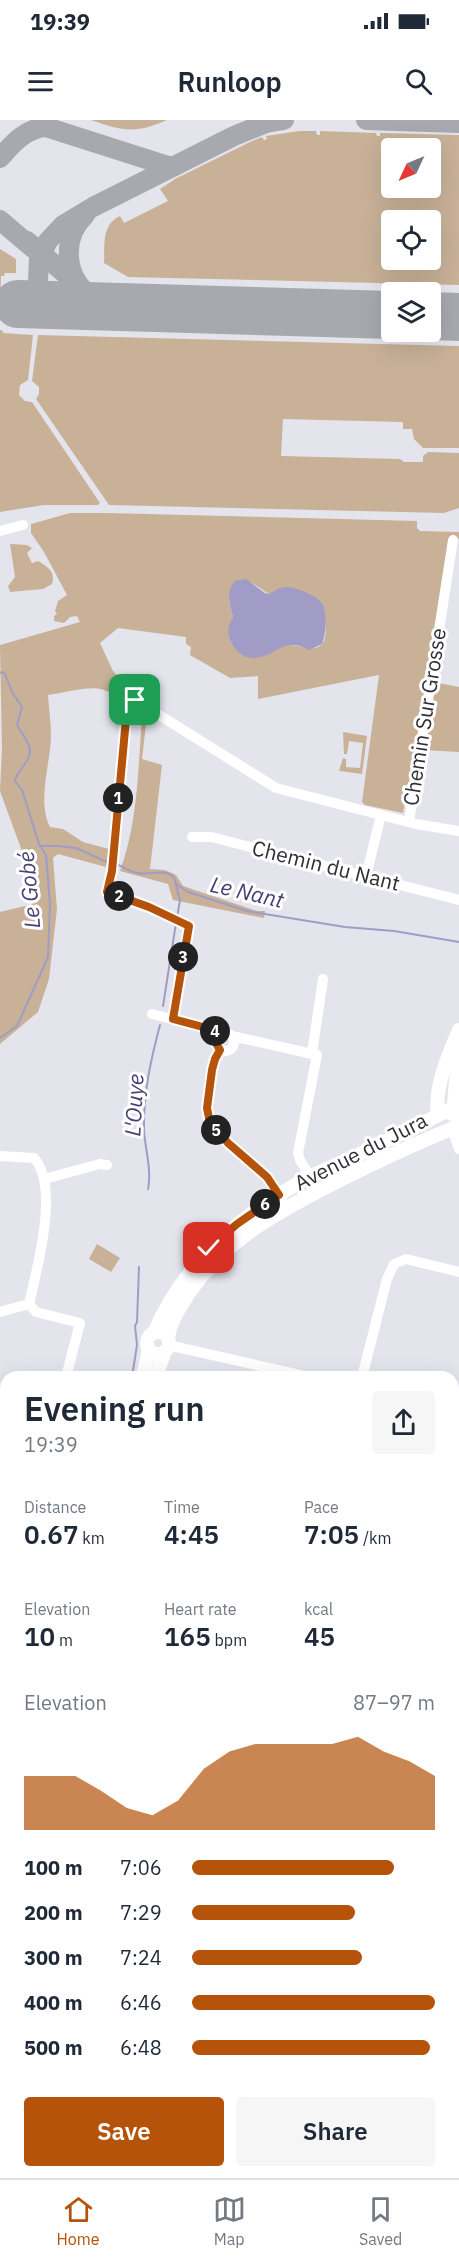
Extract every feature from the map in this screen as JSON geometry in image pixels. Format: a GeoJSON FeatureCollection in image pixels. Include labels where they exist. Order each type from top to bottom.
{"type":"FeatureCollection","features":[{"type":"Feature","properties":{"kind":"main road"},"geometry":{"type":"LineString","coordinates":[[438,1113],[438,1100],[448,1055],[459,1030]]}},
{"type":"Feature","properties":{"kind":"main road"},"geometry":{"type":"LineString","coordinates":[[455,1127],[459,1048]]}},
{"type":"Feature","properties":{"kind":"main road","name":"Avenue du Jura"},"geometry":{"type":"LineString","coordinates":[[158,1371],[180,1306],[217,1258],[245,1233],[310,1177],[456,1106]]}},
{"type":"Feature","properties":{"kind":"main road","name":"Avenue du Jura"},"geometry":{"type":"LineString","coordinates":[[154,1333],[176,1291],[203,1255],[237,1224],[283,1201],[319,1191],[412,1144],[455,1127]]}},
{"type":"Feature","properties":{"kind":"main road"},"geometry":{"type":"LineString","coordinates":[[144,1371],[149,1349],[148,1339],[154,1333],[162,1333],[167,1345],[155,1353],[149,1349]]}},
{"type":"Feature","properties":{"kind":"street"},"geometry":{"type":"LineString","coordinates":[[0,531],[23,525]]}},
{"type":"Feature","properties":{"kind":"street","name":"Chemin Sur Grosse"},"geometry":{"type":"LineString","coordinates":[[409,822],[453,540]]}},
{"type":"Feature","properties":{"kind":"street"},"geometry":{"type":"LineString","coordinates":[[173,1019],[189,926],[178,919],[107,892],[112,871],[126,719],[136,701],[267,784],[409,822],[459,831]]}},
{"type":"Feature","properties":{"kind":"street"},"geometry":{"type":"LineString","coordinates":[[366,876],[381,815]]}},
{"type":"Feature","properties":{"kind":"street","name":"Chemin du Nant"},"geometry":{"type":"LineString","coordinates":[[192,837],[211,837],[459,900]]}},
{"type":"Feature","properties":{"kind":"street"},"geometry":{"type":"LineString","coordinates":[[319,1191],[298,1153],[314,1054],[322,979]]}},
{"type":"Feature","properties":{"kind":"street"},"geometry":{"type":"LineString","coordinates":[[153,1014],[214,1030],[219,1035]]}},
{"type":"Feature","properties":{"kind":"street"},"geometry":{"type":"LineString","coordinates":[[219,1035],[227,1033],[314,1054]]}},
{"type":"Feature","properties":{"kind":"street"},"geometry":{"type":"LineString","coordinates":[[219,1035],[216,1043],[220,1050]]}},
{"type":"Feature","properties":{"kind":"street"},"geometry":{"type":"LineString","coordinates":[[220,1050],[231,1049],[234,1041],[232,1036]]}},
{"type":"Feature","properties":{"kind":"street"},"geometry":{"type":"LineString","coordinates":[[220,1050],[212,1070],[207,1108],[209,1118],[228,1143],[267,1177],[283,1201]]}},
{"type":"Feature","properties":{"kind":"street"},"geometry":{"type":"LineString","coordinates":[[455,1127],[459,1149]]}},
{"type":"Feature","properties":{"kind":"street"},"geometry":{"type":"LineString","coordinates":[[0,1156],[34,1158],[41,1166],[44,1179],[46,1207],[28,1304]]}},
{"type":"Feature","properties":{"kind":"street"},"geometry":{"type":"LineString","coordinates":[[44,1179],[100,1164],[107,1165]]}},
{"type":"Feature","properties":{"kind":"street"},"geometry":{"type":"LineString","coordinates":[[364,1371],[387,1279],[394,1264],[406,1259],[459,1272]]}},
{"type":"Feature","properties":{"kind":"street"},"geometry":{"type":"LineString","coordinates":[[0,1311],[28,1304]]}},
{"type":"Feature","properties":{"kind":"street"},"geometry":{"type":"LineString","coordinates":[[28,1304],[36,1312],[46,1316],[80,1323],[68,1371]]}},
{"type":"Feature","properties":{"kind":"street"},"geometry":{"type":"LineString","coordinates":[[167,1345],[282,1371]]}},
{"type":"Feature","properties":{"kind":"shaded area"},"geometry":{"type":"Polygon","coordinates":[[[91,120],[167,120],[138,129],[120,129],[91,120]]]}},
{"type":"Feature","properties":{"kind":"shaded area"},"geometry":{"type":"Polygon","coordinates":[[[299,131],[316,131],[317,135],[320,135],[320,131],[376,133],[377,136],[380,136],[380,133],[459,135],[459,285],[441,285],[441,282],[381,283],[128,277],[104,263],[105,236],[114,220],[120,216],[124,223],[168,201],[160,189],[175,179],[252,141],[262,137],[264,140],[267,139],[266,136],[299,131]]]}},
{"type":"Feature","properties":{"kind":"shaded area"},"geometry":{"type":"Polygon","coordinates":[[[0,249],[16,259],[16,273],[5,273],[1,276],[0,315],[0,249]]]}},
{"type":"Feature","properties":{"kind":"shaded area"},"geometry":{"type":"Polygon","coordinates":[[[0,330],[3,333],[33,335],[28,380],[20,385],[19,395],[25,401],[32,402],[100,503],[98,505],[44,505],[0,512],[0,330]]]}},
{"type":"Feature","properties":{"kind":"shaded area"},"geometry":{"type":"Polygon","coordinates":[[[38,335],[459,346],[459,448],[423,448],[414,439],[412,429],[403,429],[403,422],[283,419],[281,456],[400,459],[404,462],[423,462],[423,456],[428,452],[459,453],[459,508],[444,513],[109,505],[36,399],[39,387],[32,381],[38,335]]]}},
{"type":"Feature","properties":{"kind":"shaded area"},"geometry":{"type":"Polygon","coordinates":[[[70,513],[417,521],[417,528],[420,531],[459,532],[459,539],[450,539],[403,813],[365,805],[362,802],[379,675],[258,699],[258,676],[230,678],[190,655],[191,647],[186,644],[186,637],[118,628],[100,643],[113,671],[134,694],[130,702],[147,716],[142,759],[162,765],[150,869],[165,870],[176,875],[183,886],[257,911],[265,911],[264,918],[173,900],[168,884],[120,871],[134,814],[142,717],[108,691],[90,688],[48,695],[51,737],[44,794],[46,817],[50,827],[63,829],[83,842],[109,849],[106,867],[58,854],[53,858],[57,909],[49,979],[38,1012],[0,1044],[0,912],[33,904],[23,854],[0,791],[2,749],[0,645],[80,622],[77,616],[70,617],[64,623],[54,621],[58,601],[67,595],[31,533],[31,524],[70,513]],[[252,583],[229,600],[233,617],[229,636],[240,653],[254,656],[283,646],[315,648],[322,644],[326,633],[324,612],[278,589],[269,594],[252,583]]]}},
{"type":"Feature","properties":{"kind":"shaded area"},"geometry":{"type":"Polygon","coordinates":[[[10,544],[27,545],[32,548],[27,553],[32,563],[38,561],[48,568],[53,576],[52,584],[43,589],[10,592],[8,586],[15,577],[10,544]]]}},
{"type":"Feature","properties":{"kind":"shaded area"},"geometry":{"type":"Polygon","coordinates":[[[246,579],[265,593],[269,594],[277,589],[290,587],[318,599],[323,606],[325,617],[325,635],[322,644],[309,650],[300,646],[287,646],[263,657],[255,658],[238,652],[231,642],[228,631],[233,617],[229,594],[235,581],[246,579]]]}},
{"type":"Feature","properties":{"kind":"shaded area"},"geometry":{"type":"Polygon","coordinates":[[[433,682],[459,687],[459,752],[424,750],[433,682]]]}},
{"type":"Feature","properties":{"kind":"shaded area"},"geometry":{"type":"Polygon","coordinates":[[[343,732],[367,736],[362,774],[339,771],[343,758],[346,759],[346,767],[360,768],[363,743],[349,741],[347,754],[344,754],[343,732]]]}},
{"type":"Feature","properties":{"kind":"shaded area"},"geometry":{"type":"Polygon","coordinates":[[[97,1244],[120,1258],[111,1272],[89,1259],[97,1244]]]}},
{"type":"Feature","properties":{"kind":"waterway","name":"Le Gobé"},"geometry":{"type":"LineString","coordinates":[[0,673],[5,674],[12,692],[22,707],[17,725],[30,751],[15,781],[22,790],[39,844],[46,855],[50,904],[48,957],[17,1026],[0,1038]]}},
{"type":"Feature","properties":{"kind":"waterway","name":"Le Nant"},"geometry":{"type":"LineString","coordinates":[[40,846],[76,848],[109,863]]}},
{"type":"Feature","properties":{"kind":"waterway","name":"Le Nant"},"geometry":{"type":"LineString","coordinates":[[115,864],[143,874],[166,873],[188,892],[247,911],[459,942]]}},
{"type":"Feature","properties":{"kind":"waterway","name":"L'Ouye"},"geometry":{"type":"LineString","coordinates":[[176,885],[180,900],[177,918]]}},
{"type":"Feature","properties":{"kind":"waterway","name":"L'Ouye"},"geometry":{"type":"LineString","coordinates":[[163,1006],[176,923]]}},
{"type":"Feature","properties":{"kind":"waterway","name":"L'Ouye"},"geometry":{"type":"LineString","coordinates":[[148,1189],[149,1167],[144,1130],[145,1103],[160,1025]]}},
{"type":"Feature","properties":{"kind":"waterway","name":"L'Ouye"},"geometry":{"type":"LineString","coordinates":[[133,1371],[137,1345],[135,1326],[139,1267]]}},
{"type":"Feature","properties":{"kind":"taxiway"},"geometry":{"type":"LineString","coordinates":[[37,304],[39,258],[48,241],[63,225],[93,207],[234,136],[266,123],[284,120]]}},
{"type":"Feature","properties":{"kind":"taxiway"},"geometry":{"type":"LineString","coordinates":[[366,120],[459,123]]}},
{"type":"Feature","properties":{"kind":"taxiway"},"geometry":{"type":"LineString","coordinates":[[0,158],[26,134],[46,127],[168,166],[175,166]]}},
{"type":"Feature","properties":{"kind":"taxiway"},"geometry":{"type":"LineString","coordinates":[[85,215],[77,224],[69,246],[71,269],[83,289],[92,297],[118,307]]}},
{"type":"Feature","properties":{"kind":"taxiway"},"geometry":{"type":"LineString","coordinates":[[0,220],[34,249]]}},
{"type":"Feature","properties":{"kind":"taxiway"},"geometry":{"type":"LineString","coordinates":[[27,241],[77,284]]}},
{"type":"Feature","properties":{"kind":"runway"},"geometry":{"type":"LineString","coordinates":[[18,304],[381,315]]}},
{"type":"Feature","properties":{"kind":"runway"},"geometry":{"type":"LineString","coordinates":[[441,316],[459,317]]}},
{"type":"Feature","properties":{"kind":"route"},"geometry":{"type":"LineString","coordinates":[[135,700],[141,704],[126,719],[112,871],[107,892],[149,907],[189,926],[173,1019],[214,1030],[219,1035],[216,1043],[220,1050],[212,1070],[207,1103],[209,1118],[228,1143],[267,1177],[279,1195],[225,1233],[209,1248]]}}]}
